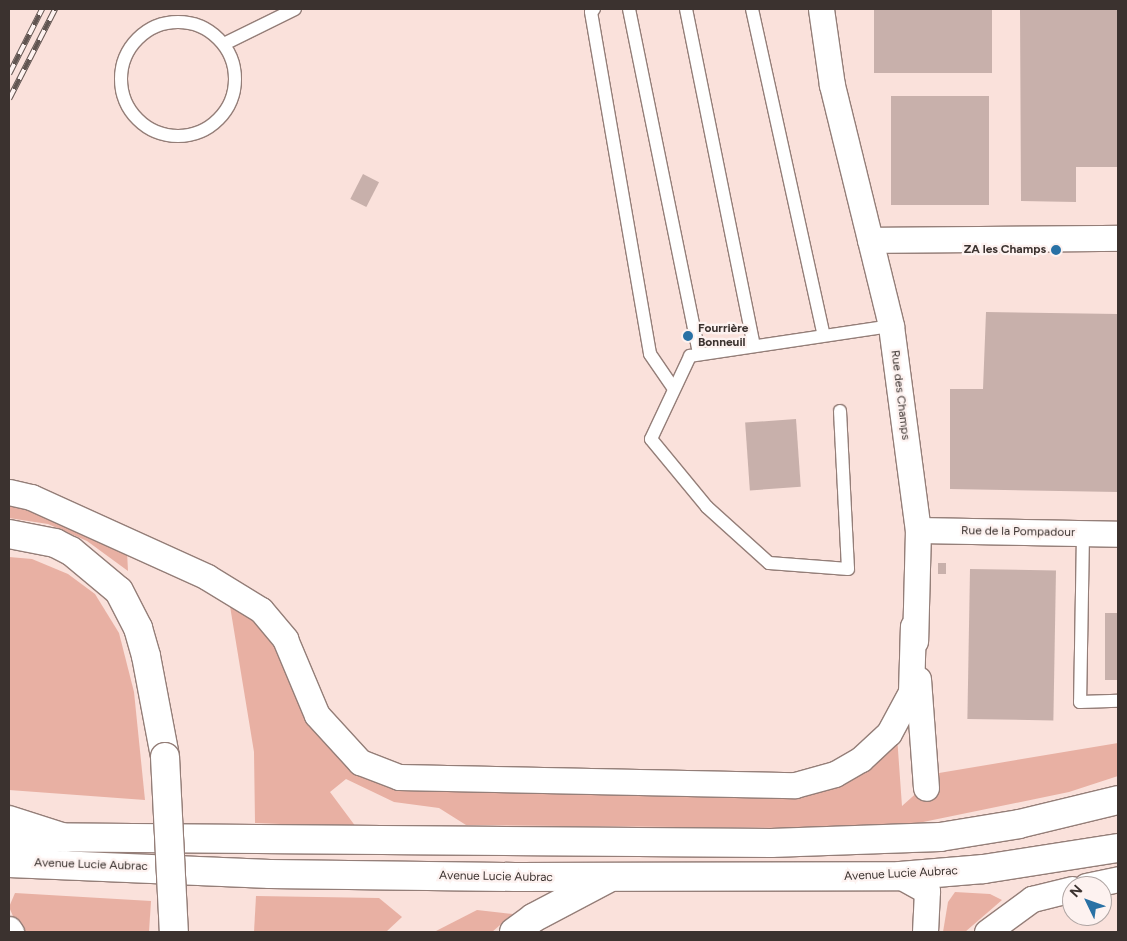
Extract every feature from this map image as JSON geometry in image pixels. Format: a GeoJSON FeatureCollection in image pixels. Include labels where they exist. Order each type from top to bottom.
{"type":"FeatureCollection","features":[{"type":"Feature","properties":{"kind":"main road"},"geometry":{"type":"LineString","coordinates":[[9,534],[49,541],[71,550],[119,591],[146,656],[165,757],[174,932]]}},
{"type":"Feature","properties":{"kind":"main road","name":"Avenue Lucie Aubrac"},"geometry":{"type":"LineString","coordinates":[[9,837],[771,843],[940,837],[1019,824],[1118,800]]}},
{"type":"Feature","properties":{"kind":"main road"},"geometry":{"type":"LineString","coordinates":[[9,820],[65,838]]}},
{"type":"Feature","properties":{"kind":"main road","name":"Avenue Lucie Aubrac"},"geometry":{"type":"LineString","coordinates":[[9,863],[102,864],[270,874],[607,878],[900,876],[984,869],[1118,848]]}},
{"type":"Feature","properties":{"kind":"main road"},"geometry":{"type":"LineString","coordinates":[[514,932],[532,918],[607,878]]}},
{"type":"Feature","properties":{"kind":"street","name":"Rue des Champs"},"geometry":{"type":"LineString","coordinates":[[821,9],[832,84],[891,326],[918,530],[914,626],[926,788]]}},
{"type":"Feature","properties":{"kind":"street"},"geometry":{"type":"LineString","coordinates":[[870,240],[1118,238]]}},
{"type":"Feature","properties":{"kind":"street"},"geometry":{"type":"LineString","coordinates":[[9,492],[31,497],[208,577],[262,610],[285,639],[317,715],[329,730],[360,762],[399,777],[795,785],[836,774],[861,760],[889,733],[911,692],[914,626]]}},
{"type":"Feature","properties":{"kind":"street","name":"Rue de la Pompadour"},"geometry":{"type":"LineString","coordinates":[[918,530],[1118,534]]}},
{"type":"Feature","properties":{"kind":"street"},"geometry":{"type":"LineString","coordinates":[[900,876],[927,891],[925,932]]}},
{"type":"Feature","properties":{"kind":"street"},"geometry":{"type":"LineString","coordinates":[[986,932],[1032,899],[1062,892]]}},
{"type":"Feature","properties":{"kind":"lane"},"geometry":{"type":"LineString","coordinates":[[224,44],[295,9]]}},
{"type":"Feature","properties":{"kind":"lane"},"geometry":{"type":"LineString","coordinates":[[594,9],[591,12],[650,354],[674,390]]}},
{"type":"Feature","properties":{"kind":"lane"},"geometry":{"type":"LineString","coordinates":[[629,9],[698,354]]}},
{"type":"Feature","properties":{"kind":"lane"},"geometry":{"type":"LineString","coordinates":[[686,9],[754,345]]}},
{"type":"Feature","properties":{"kind":"lane"},"geometry":{"type":"LineString","coordinates":[[752,9],[823,333]]}},
{"type":"Feature","properties":{"kind":"lane"},"geometry":{"type":"LineString","coordinates":[[172,22],[191,23],[209,30],[224,44],[232,60],[234,87],[224,113],[211,126],[175,136],[157,132],[129,108],[122,82],[126,55],[137,39],[153,27],[172,22]]}},
{"type":"Feature","properties":{"kind":"lane"},"geometry":{"type":"LineString","coordinates":[[840,411],[848,569],[769,563],[707,507],[651,439],[690,356],[823,333],[891,326]]}},
{"type":"Feature","properties":{"kind":"lane"},"geometry":{"type":"LineString","coordinates":[[1083,534],[1080,702],[1118,701]]}},
{"type":"Feature","properties":{"kind":"shaded area"},"geometry":{"type":"Polygon","coordinates":[[[9,502],[127,551],[128,571],[87,541],[48,524],[9,518],[9,502]]]}},
{"type":"Feature","properties":{"kind":"shaded area"},"geometry":{"type":"Polygon","coordinates":[[[9,557],[32,559],[68,574],[95,594],[119,633],[134,692],[145,800],[9,790],[9,557]]]}},
{"type":"Feature","properties":{"kind":"shaded area"},"geometry":{"type":"Polygon","coordinates":[[[229,600],[260,619],[279,647],[313,730],[349,767],[818,791],[897,736],[902,806],[939,773],[1118,743],[1118,776],[1069,792],[889,829],[466,825],[439,808],[394,802],[346,779],[330,792],[356,827],[255,823],[254,752],[229,600]]]}},
{"type":"Feature","properties":{"kind":"shaded area"},"geometry":{"type":"Polygon","coordinates":[[[955,892],[990,894],[1002,900],[965,932],[943,932],[948,902],[955,892]]]}},
{"type":"Feature","properties":{"kind":"shaded area"},"geometry":{"type":"Polygon","coordinates":[[[15,893],[151,901],[149,932],[20,932],[9,907],[15,893]]]}},
{"type":"Feature","properties":{"kind":"shaded area"},"geometry":{"type":"Polygon","coordinates":[[[256,896],[379,898],[402,917],[386,932],[254,932],[256,896]]]}},
{"type":"Feature","properties":{"kind":"shaded area"},"geometry":{"type":"Polygon","coordinates":[[[477,910],[513,914],[492,932],[434,932],[477,910]]]}},
{"type":"Feature","properties":{"kind":"building"},"geometry":{"type":"Polygon","coordinates":[[[874,9],[992,9],[992,73],[874,73],[874,9]]]}},
{"type":"Feature","properties":{"kind":"building"},"geometry":{"type":"Polygon","coordinates":[[[1020,9],[1118,9],[1118,167],[1076,167],[1076,202],[1021,201],[1020,9]]]}},
{"type":"Feature","properties":{"kind":"building"},"geometry":{"type":"Polygon","coordinates":[[[891,96],[989,96],[989,205],[891,205],[891,96]]]}},
{"type":"Feature","properties":{"kind":"building"},"geometry":{"type":"Polygon","coordinates":[[[363,174],[379,182],[366,207],[350,199],[363,174]]]}},
{"type":"Feature","properties":{"kind":"building"},"geometry":{"type":"Polygon","coordinates":[[[986,312],[1118,314],[1118,492],[950,489],[950,389],[983,389],[986,312]]]}},
{"type":"Feature","properties":{"kind":"building"},"geometry":{"type":"Polygon","coordinates":[[[796,419],[801,487],[750,490],[745,423],[796,419]]]}},
{"type":"Feature","properties":{"kind":"building"},"geometry":{"type":"Polygon","coordinates":[[[938,563],[946,563],[946,574],[938,574],[938,563]]]}},
{"type":"Feature","properties":{"kind":"building"},"geometry":{"type":"Polygon","coordinates":[[[970,569],[1056,571],[1053,720],[967,719],[970,569]]]}},
{"type":"Feature","properties":{"kind":"building"},"geometry":{"type":"Polygon","coordinates":[[[1105,613],[1118,613],[1118,680],[1105,680],[1105,613]]]}},
{"type":"Feature","properties":{"kind":"railway"},"geometry":{"type":"LineString","coordinates":[[9,74],[42,9]]}},
{"type":"Feature","properties":{"kind":"railway"},"geometry":{"type":"LineString","coordinates":[[9,99],[55,9]]}},
{"type":"Feature","properties":{"kind":"place","name":"ZA les Champs"},"geometry":{"type":"Point","coordinates":[1056,250]}},
{"type":"Feature","properties":{"kind":"place","name":"Fourrière Bonneuil"},"geometry":{"type":"Point","coordinates":[688,336]}}]}
